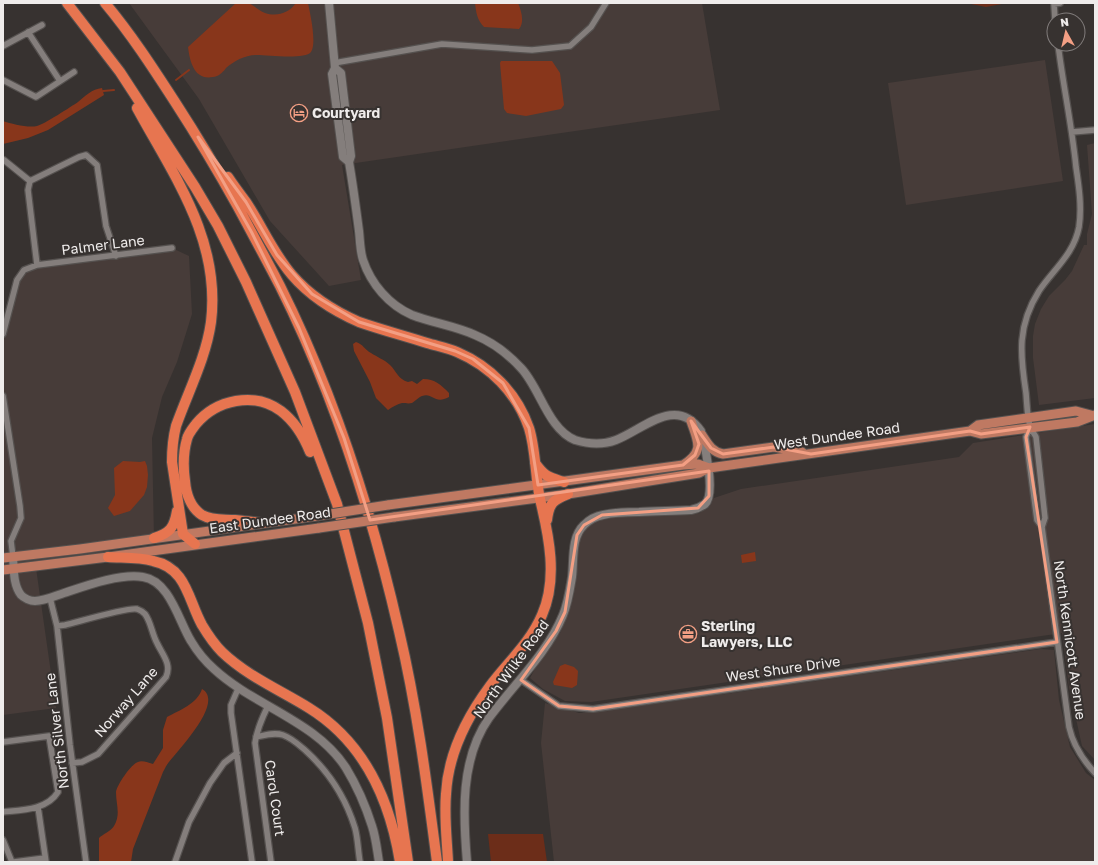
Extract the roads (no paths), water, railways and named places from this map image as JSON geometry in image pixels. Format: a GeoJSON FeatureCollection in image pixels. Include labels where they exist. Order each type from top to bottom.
{"type":"FeatureCollection","features":[{"type":"Feature","properties":{"kind":"highway"},"geometry":{"type":"LineString","coordinates":[[67,3],[120,72],[188,175],[218,226],[250,291],[295,392],[332,489],[359,587],[382,689],[398,787],[408,862]]}},
{"type":"Feature","properties":{"kind":"highway"},"geometry":{"type":"LineString","coordinates":[[105,3],[140,50],[198,137],[246,202],[277,255],[292,274],[312,294],[345,316],[359,322],[455,351],[473,359],[499,379],[515,400],[529,428],[540,496],[547,526],[551,570],[548,599],[535,630],[524,646],[490,686],[476,707],[456,749],[450,766],[446,799],[448,862]]}},
{"type":"Feature","properties":{"kind":"highway"},"geometry":{"type":"LineString","coordinates":[[108,56],[114,72],[178,179],[205,243],[212,284],[210,323],[205,346],[173,436],[172,462],[183,534],[194,544]]}},
{"type":"Feature","properties":{"kind":"highway"},"geometry":{"type":"LineString","coordinates":[[198,137],[226,185],[280,287],[325,389],[351,459],[372,526],[400,633],[421,747],[437,862]]}},
{"type":"Feature","properties":{"kind":"highway"},"geometry":{"type":"LineString","coordinates":[[262,523],[210,519],[198,511],[189,500],[185,488],[183,469],[187,439],[198,422],[205,414],[214,408],[232,402],[252,400],[264,402],[280,410],[296,426],[306,441],[314,460],[332,489]]}},
{"type":"Feature","properties":{"kind":"highway"},"geometry":{"type":"LineString","coordinates":[[534,462],[548,477],[564,482]]}},
{"type":"Feature","properties":{"kind":"highway"},"geometry":{"type":"LineString","coordinates":[[547,526],[550,505],[555,500],[568,494]]}},
{"type":"Feature","properties":{"kind":"highway"},"geometry":{"type":"LineString","coordinates":[[154,538],[166,534],[169,531],[175,520],[178,503]]}},
{"type":"Feature","properties":{"kind":"highway"},"geometry":{"type":"LineString","coordinates":[[108,557],[153,560],[174,571],[181,578],[202,624],[211,639],[222,651],[238,666],[311,709],[355,748],[367,764],[384,798],[400,862]]}},
{"type":"Feature","properties":{"kind":"main road","name":"West Dundee Road"},"geometry":{"type":"LineString","coordinates":[[970,431],[978,424],[1076,410],[1093,415]]}},
{"type":"Feature","properties":{"kind":"main road","name":"West Dundee Road"},"geometry":{"type":"LineString","coordinates":[[540,496],[568,494],[699,473],[709,468],[970,431],[981,434],[1076,422],[1093,415]]}},
{"type":"Feature","properties":{"kind":"main road"},"geometry":{"type":"LineString","coordinates":[[683,465],[695,455],[698,444],[691,420]]}},
{"type":"Feature","properties":{"kind":"main road"},"geometry":{"type":"LineString","coordinates":[[702,435],[711,448],[717,453],[723,454],[774,447],[811,454]]}},
{"type":"Feature","properties":{"kind":"main road","name":"West Dundee Road"},"geometry":{"type":"LineString","coordinates":[[538,485],[683,465],[698,464],[709,468]]}},
{"type":"Feature","properties":{"kind":"main road","name":"East Dundee Road"},"geometry":{"type":"LineString","coordinates":[[3,558],[80,549],[538,485]]}},
{"type":"Feature","properties":{"kind":"main road","name":"East Dundee Road"},"geometry":{"type":"LineString","coordinates":[[3,570],[319,528],[540,496]]}},
{"type":"Feature","properties":{"kind":"street"},"geometry":{"type":"LineString","coordinates":[[329,3],[334,65],[332,74],[343,157],[349,162],[363,260],[373,283],[388,299],[411,314],[476,335],[498,348],[522,369],[553,420],[563,433],[574,439],[594,444],[607,443],[617,440],[654,420],[668,415],[686,417],[691,420]]}},
{"type":"Feature","properties":{"kind":"street"},"geometry":{"type":"LineString","coordinates":[[334,65],[442,44],[532,50],[570,46],[591,26],[606,3]]}},
{"type":"Feature","properties":{"kind":"street"},"geometry":{"type":"LineString","coordinates":[[3,46],[42,25]]}},
{"type":"Feature","properties":{"kind":"street"},"geometry":{"type":"LineString","coordinates":[[28,32],[60,81]]}},
{"type":"Feature","properties":{"kind":"street","name":"North Kennicott Avenue"},"geometry":{"type":"LineString","coordinates":[[1059,52],[1072,132],[1079,192],[1080,215],[1078,229],[1070,251],[1040,290],[1029,310],[1023,330],[1021,363],[1030,427],[1026,438],[1037,520],[1042,528],[1070,732],[1080,753],[1095,773]]}},
{"type":"Feature","properties":{"kind":"street"},"geometry":{"type":"LineString","coordinates":[[3,80],[36,97],[74,72]]}},
{"type":"Feature","properties":{"kind":"street"},"geometry":{"type":"LineString","coordinates":[[1072,132],[1095,130]]}},
{"type":"Feature","properties":{"kind":"street"},"geometry":{"type":"LineString","coordinates":[[3,334],[17,280],[24,270],[37,265],[28,190],[30,182],[79,157],[86,155],[97,164],[106,226],[116,256]]}},
{"type":"Feature","properties":{"kind":"street"},"geometry":{"type":"LineString","coordinates":[[4,160],[30,182]]}},
{"type":"Feature","properties":{"kind":"street","name":"Palmer Lane"},"geometry":{"type":"LineString","coordinates":[[37,265],[172,248]]}},
{"type":"Feature","properties":{"kind":"street"},"geometry":{"type":"LineString","coordinates":[[3,396],[20,506],[20,518],[12,541],[16,585],[22,596],[35,601],[50,598],[85,586],[120,578],[144,577],[156,583],[171,600],[190,640],[202,657],[214,669],[238,689],[299,724],[328,747],[346,768],[360,796],[372,827],[379,862]]}},
{"type":"Feature","properties":{"kind":"street","name":"North Wilke Road"},"geometry":{"type":"LineString","coordinates":[[467,862],[463,815],[464,800],[470,763],[475,747],[488,720],[550,640],[561,621],[568,600],[577,535],[584,525],[592,519],[602,515],[615,513],[691,510],[706,504],[710,496],[709,468],[702,435],[698,426],[691,420]]}},
{"type":"Feature","properties":{"kind":"street","name":"North Kennicott Avenue"},"geometry":{"type":"LineString","coordinates":[[1030,427],[1036,436],[1046,518],[1042,528]]}},
{"type":"Feature","properties":{"kind":"street","name":"North Silver Lane"},"geometry":{"type":"LineString","coordinates":[[50,598],[57,626],[72,764],[86,862]]}},
{"type":"Feature","properties":{"kind":"street","name":"Norway Lane"},"geometry":{"type":"LineString","coordinates":[[57,626],[125,610],[137,609],[144,613],[147,618],[169,670],[166,677],[98,754],[82,762],[72,764]]}},
{"type":"Feature","properties":{"kind":"street","name":"West Shure Drive"},"geometry":{"type":"LineString","coordinates":[[520,680],[558,706],[592,709],[1057,642]]}},
{"type":"Feature","properties":{"kind":"street"},"geometry":{"type":"LineString","coordinates":[[238,689],[231,705],[231,714],[252,862]]}},
{"type":"Feature","properties":{"kind":"street","name":"Carol Court"},"geometry":{"type":"LineString","coordinates":[[268,706],[260,721],[255,742],[271,862]]}},
{"type":"Feature","properties":{"kind":"street"},"geometry":{"type":"LineString","coordinates":[[256,737],[272,734],[282,735],[292,739],[314,759],[332,779],[346,806],[355,829],[360,862]]}},
{"type":"Feature","properties":{"kind":"street"},"geometry":{"type":"LineString","coordinates":[[3,742],[49,736],[58,792],[55,796],[38,807],[3,812]]}},
{"type":"Feature","properties":{"kind":"street"},"geometry":{"type":"LineString","coordinates":[[175,862],[189,822],[210,783],[224,763],[237,753]]}},
{"type":"Feature","properties":{"kind":"street"},"geometry":{"type":"LineString","coordinates":[[3,840],[13,862],[45,860],[38,807]]}},
{"type":"Feature","properties":{"kind":"waterway"},"geometry":{"type":"LineString","coordinates":[[176,80],[189,70]]}},
{"type":"Feature","properties":{"kind":"waterway"},"geometry":{"type":"LineString","coordinates":[[103,91],[114,90]]}},
{"type":"Feature","properties":{"kind":"place","name":"Courtyard"},"geometry":{"type":"Point","coordinates":[299,113]}},
{"type":"Feature","properties":{"kind":"place","name":"Sterling Lawyers, LLC"},"geometry":{"type":"Point","coordinates":[688,634]}}]}
